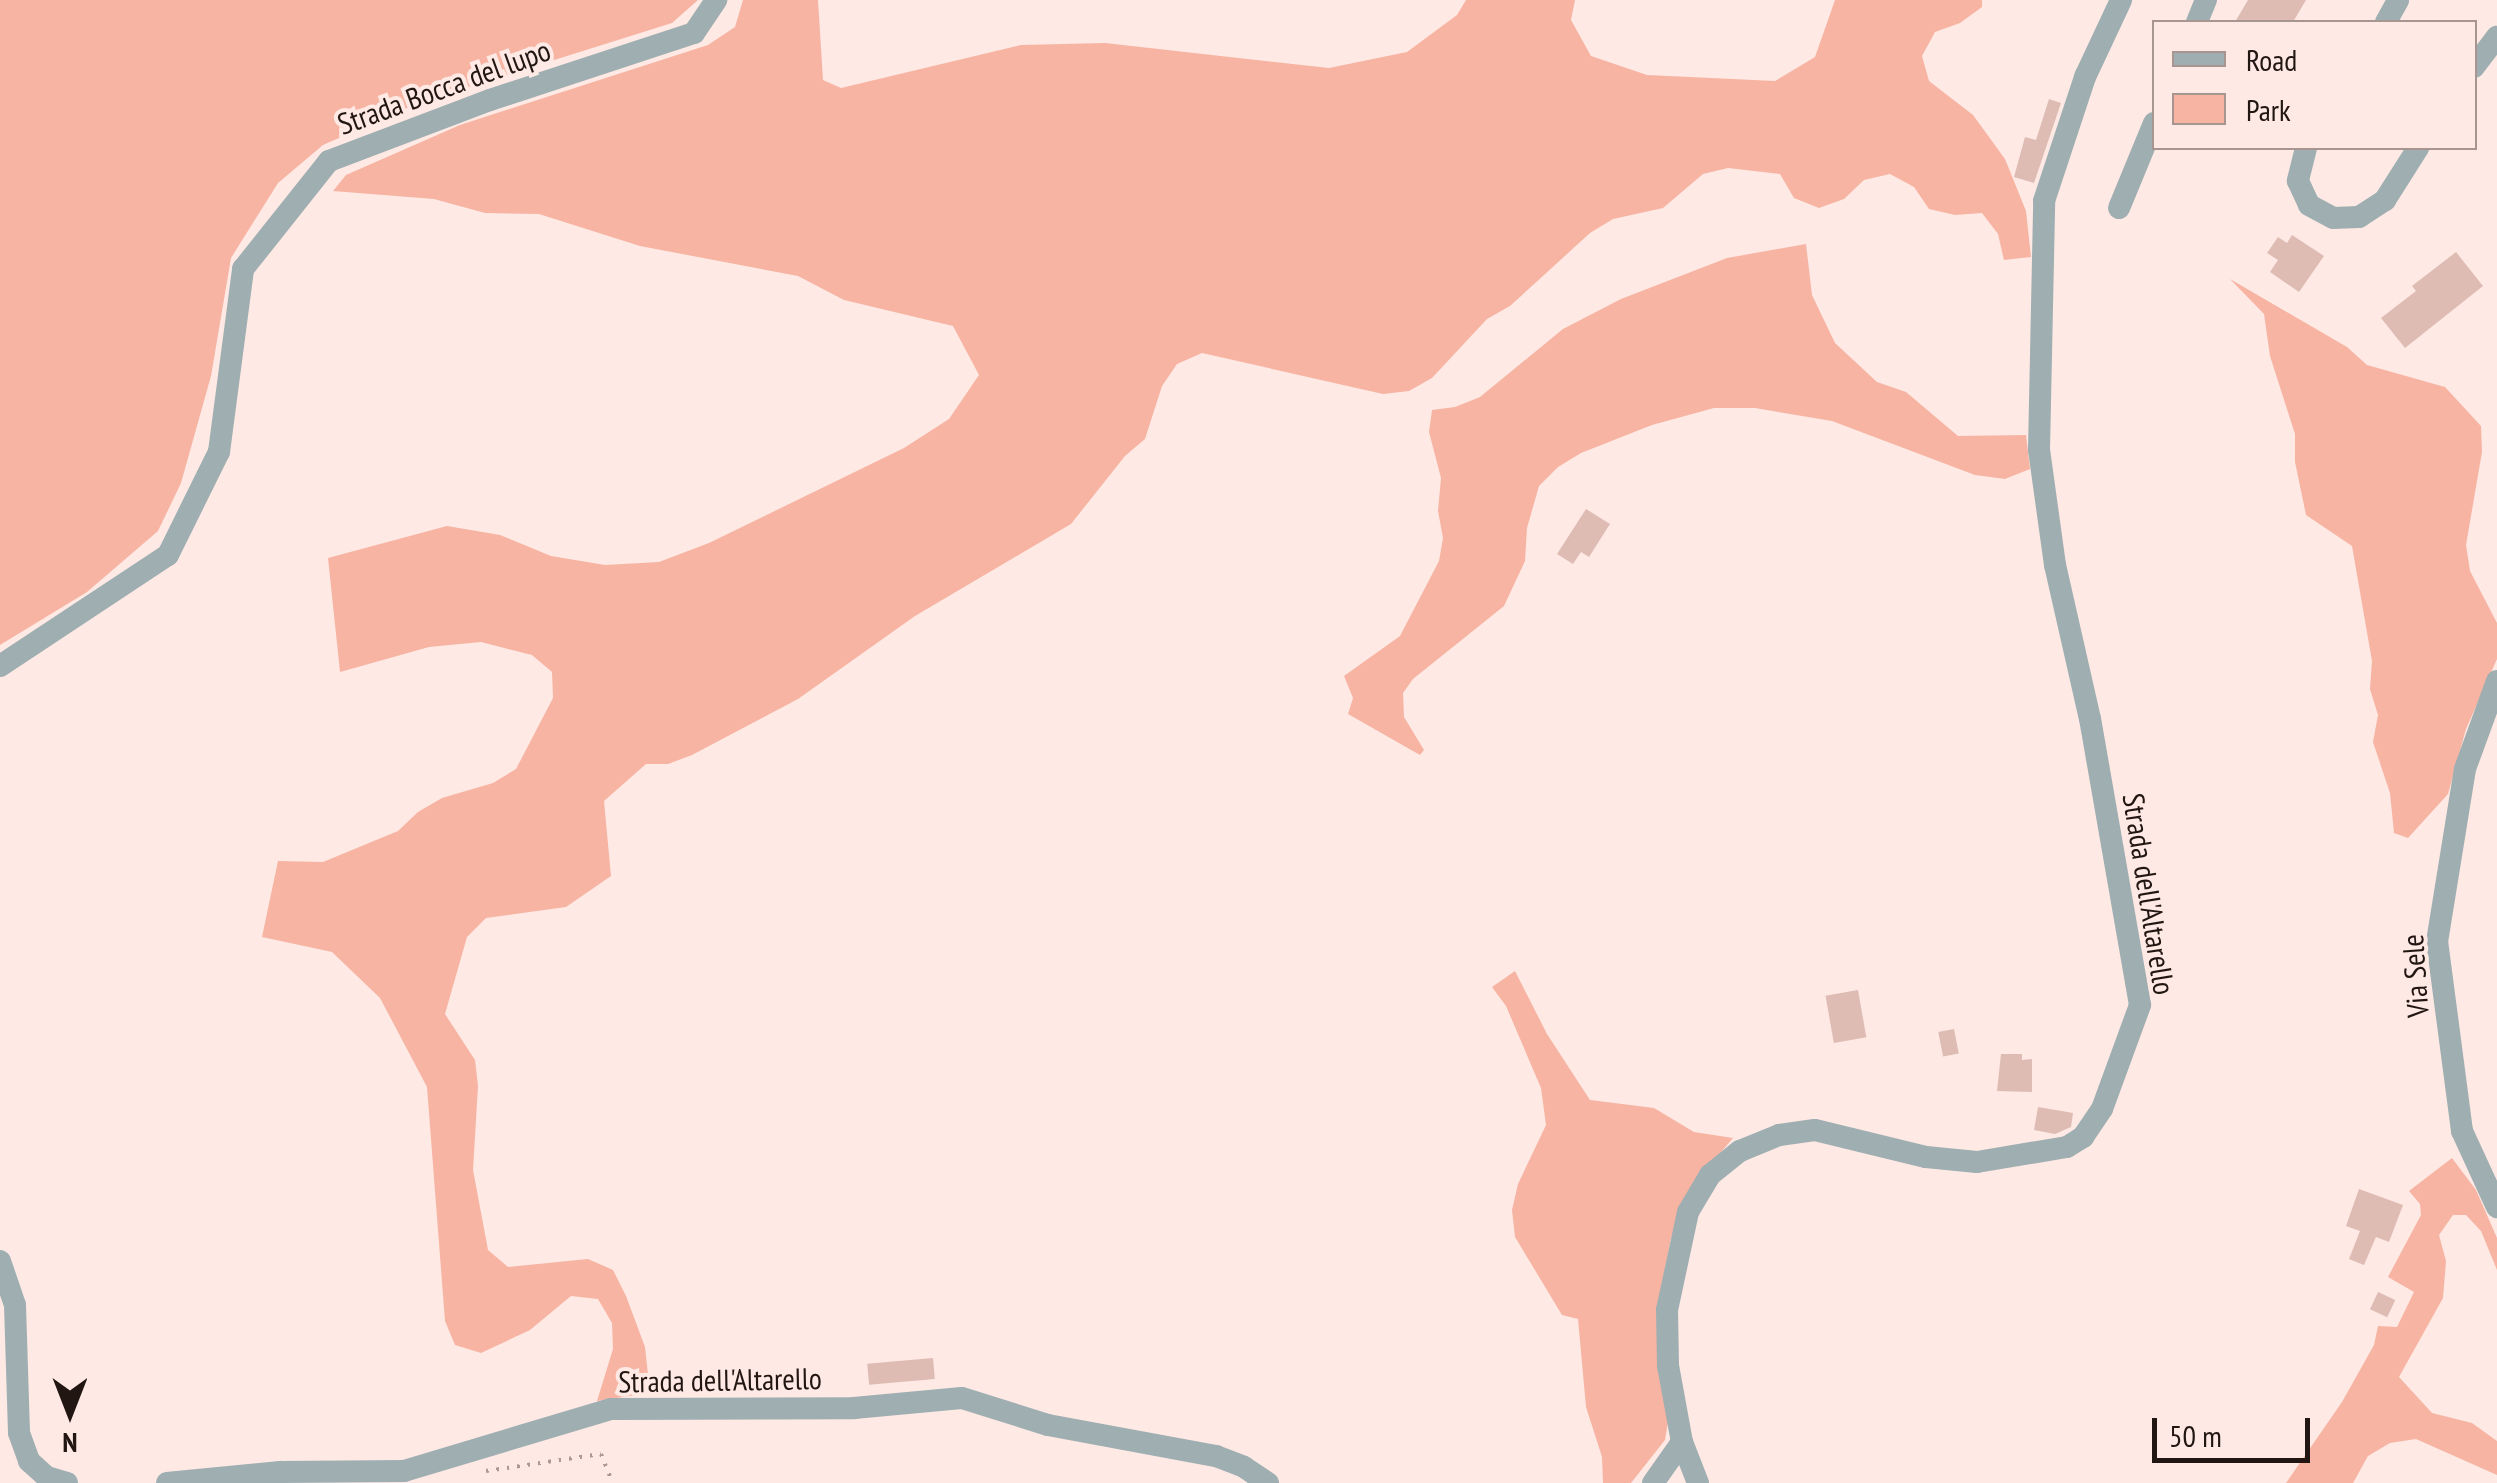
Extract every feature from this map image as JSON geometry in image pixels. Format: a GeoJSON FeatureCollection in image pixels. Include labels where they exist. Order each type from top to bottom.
{"type":"FeatureCollection","features":[{"type":"Feature","properties":{"kind":"street","name":"Strada Bocca del lupo"},"geometry":{"type":"LineString","coordinates":[[0,666],[168,555],[219,452],[243,269],[329,161],[490,100],[694,32],[716,0]]}},
{"type":"Feature","properties":{"kind":"street","name":"Strada dell'Altarello"},"geometry":{"type":"LineString","coordinates":[[1698,1483],[1682,1442],[1668,1366],[1667,1310],[1688,1212],[1710,1175],[1740,1151],[1779,1135],[1815,1130],[1926,1157],[1976,1162],[2067,1147],[2083,1136],[2102,1109],[2140,1005],[2090,719],[2055,565],[2039,450],[2044,201],[2085,76],[2121,0]]}},
{"type":"Feature","properties":{"kind":"street"},"geometry":{"type":"LineString","coordinates":[[2477,63],[2497,37]]}},
{"type":"Feature","properties":{"kind":"street"},"geometry":{"type":"LineString","coordinates":[[2119,208],[2152,128]]}},
{"type":"Feature","properties":{"kind":"street"},"geometry":{"type":"LineString","coordinates":[[2306,150],[2298,181],[2309,204],[2334,218],[2359,216],[2384,200],[2417,150]]}},
{"type":"Feature","properties":{"kind":"street","name":"Via Sele"},"geometry":{"type":"LineString","coordinates":[[2497,681],[2464,770],[2438,941],[2462,1131],[2497,1207]]}},
{"type":"Feature","properties":{"kind":"street"},"geometry":{"type":"LineString","coordinates":[[0,1262],[15,1305],[19,1433],[29,1461],[47,1477],[66,1483]]}},
{"type":"Feature","properties":{"kind":"street","name":"Strada dell'Altarello"},"geometry":{"type":"LineString","coordinates":[[166,1483],[280,1472],[404,1471],[611,1409],[854,1408],[962,1398],[1048,1425],[1216,1456],[1244,1466],[1268,1483]]}},
{"type":"Feature","properties":{"kind":"street"},"geometry":{"type":"LineString","coordinates":[[1653,1483],[1682,1442]]}},
{"type":"Feature","properties":{"kind":"path"},"geometry":{"type":"LineString","coordinates":[[485,1471],[602,1454],[613,1483]]}},
{"type":"Feature","properties":{"kind":"green space"},"geometry":{"type":"Polygon","coordinates":[[[0,0],[698,0],[672,23],[421,102],[323,145],[278,183],[231,258],[211,376],[181,483],[158,531],[87,592],[0,645],[0,0]]]}},
{"type":"Feature","properties":{"kind":"green space"},"geometry":{"type":"Polygon","coordinates":[[[743,0],[818,0],[823,80],[841,88],[1021,45],[1105,43],[1329,68],[1407,52],[1457,15],[1466,0],[1575,0],[1571,20],[1591,56],[1647,75],[1775,81],[1815,57],[1835,0],[1982,0],[1982,7],[1960,23],[1935,32],[1922,56],[1929,81],[1973,115],[2005,159],[2026,211],[2031,257],[2004,260],[1998,234],[1982,213],[1955,215],[1929,209],[1914,187],[1890,174],[1864,180],[1844,199],[1819,208],[1794,198],[1780,174],[1728,168],[1703,174],[1663,208],[1613,219],[1590,233],[1510,306],[1487,319],[1432,378],[1409,391],[1383,394],[1202,353],[1177,364],[1162,386],[1145,439],[1125,456],[1071,524],[915,616],[798,699],[692,755],[668,764],[646,764],[604,801],[611,876],[566,907],[486,918],[467,937],[445,1014],[475,1060],[478,1086],[473,1170],[488,1250],[508,1267],[588,1259],[613,1270],[626,1296],[645,1347],[650,1393],[597,1401],[613,1349],[612,1323],[598,1299],[571,1296],[530,1330],[481,1353],[455,1345],[445,1321],[427,1087],[380,998],[332,952],[262,937],[278,861],[323,862],[398,831],[418,812],[442,798],[493,783],[516,769],[553,698],[552,672],[532,655],[481,642],[429,647],[340,672],[328,558],[447,526],[500,535],[551,556],[605,565],[659,562],[709,543],[904,448],[949,419],[979,375],[953,326],[844,300],[798,276],[640,246],[539,214],[485,213],[434,199],[333,191],[346,175],[460,125],[708,45],[735,27],[743,0]]]}},
{"type":"Feature","properties":{"kind":"green space"},"geometry":{"type":"Polygon","coordinates":[[[1806,244],[1812,295],[1835,343],[1877,382],[1906,392],[1958,436],[2026,435],[2030,469],[2005,479],[1975,475],[1832,421],[1755,408],[1714,408],[1652,425],[1581,453],[1558,467],[1539,486],[1527,528],[1525,561],[1504,606],[1413,679],[1403,693],[1404,717],[1424,750],[1420,755],[1348,714],[1353,698],[1344,676],[1400,636],[1439,561],[1443,538],[1438,511],[1441,478],[1429,432],[1432,410],[1455,407],[1480,397],[1563,329],[1621,299],[1727,258],[1806,244]]]}},
{"type":"Feature","properties":{"kind":"green space"},"geometry":{"type":"Polygon","coordinates":[[[2230,279],[2347,347],[2367,365],[2445,387],[2481,426],[2482,452],[2466,545],[2470,571],[2497,623],[2497,659],[2466,729],[2448,794],[2408,838],[2394,833],[2390,793],[2373,742],[2378,715],[2370,689],[2372,661],[2352,546],[2306,515],[2295,462],[2295,434],[2270,356],[2264,314],[2230,279]]]}},
{"type":"Feature","properties":{"kind":"green space"},"geometry":{"type":"Polygon","coordinates":[[[1515,971],[1547,1034],[1590,1100],[1654,1108],[1694,1132],[1733,1138],[1689,1190],[1671,1238],[1659,1300],[1668,1422],[1665,1440],[1631,1483],[1603,1483],[1602,1457],[1586,1407],[1578,1319],[1562,1315],[1515,1237],[1512,1210],[1518,1184],[1546,1125],[1541,1088],[1506,1006],[1492,987],[1515,971]]]}},
{"type":"Feature","properties":{"kind":"green space"},"geometry":{"type":"Polygon","coordinates":[[[2452,1158],[2476,1190],[2497,1238],[2497,1270],[2481,1231],[2466,1215],[2453,1215],[2439,1235],[2446,1261],[2443,1298],[2399,1377],[2432,1413],[2472,1423],[2497,1441],[2497,1475],[2416,1439],[2390,1443],[2368,1456],[2353,1483],[2286,1483],[2342,1402],[2374,1345],[2378,1326],[2397,1327],[2414,1292],[2388,1277],[2421,1215],[2420,1204],[2409,1191],[2452,1158]]]}},
{"type":"Feature","properties":{"kind":"building"},"geometry":{"type":"Polygon","coordinates":[[[2248,0],[2306,0],[2294,20],[2236,20],[2248,0]]]}},
{"type":"Feature","properties":{"kind":"building"},"geometry":{"type":"Polygon","coordinates":[[[2049,99],[2061,103],[2034,183],[2014,177],[2025,137],[2036,140],[2049,99]]]}},
{"type":"Feature","properties":{"kind":"building"},"geometry":{"type":"Polygon","coordinates":[[[2292,235],[2324,256],[2299,292],[2270,272],[2278,260],[2267,253],[2278,237],[2287,243],[2292,235]]]}},
{"type":"Feature","properties":{"kind":"building"},"geometry":{"type":"Polygon","coordinates":[[[2456,252],[2483,286],[2405,348],[2381,318],[2416,291],[2412,286],[2456,252]]]}},
{"type":"Feature","properties":{"kind":"building"},"geometry":{"type":"Polygon","coordinates":[[[1586,509],[1610,524],[1589,557],[1581,552],[1573,564],[1557,554],[1586,509]]]}},
{"type":"Feature","properties":{"kind":"building"},"geometry":{"type":"Polygon","coordinates":[[[1858,990],[1866,1037],[1834,1043],[1826,996],[1858,990]]]}},
{"type":"Feature","properties":{"kind":"building"},"geometry":{"type":"Polygon","coordinates":[[[1954,1029],[1959,1054],[1943,1057],[1938,1032],[1954,1029]]]}},
{"type":"Feature","properties":{"kind":"building"},"geometry":{"type":"Polygon","coordinates":[[[2001,1054],[2022,1054],[2022,1060],[2032,1059],[2032,1092],[1997,1091],[2001,1054]]]}},
{"type":"Feature","properties":{"kind":"building"},"geometry":{"type":"Polygon","coordinates":[[[2038,1107],[2073,1113],[2071,1127],[2055,1134],[2034,1130],[2038,1107]]]}},
{"type":"Feature","properties":{"kind":"building"},"geometry":{"type":"Polygon","coordinates":[[[2359,1189],[2403,1205],[2389,1242],[2376,1237],[2364,1265],[2349,1259],[2360,1231],[2346,1226],[2359,1189]]]}},
{"type":"Feature","properties":{"kind":"building"},"geometry":{"type":"Polygon","coordinates":[[[2378,1292],[2395,1300],[2387,1317],[2370,1309],[2378,1292]]]}},
{"type":"Feature","properties":{"kind":"building"},"geometry":{"type":"Polygon","coordinates":[[[933,1358],[935,1379],[869,1385],[867,1364],[933,1358]]]}}]}
